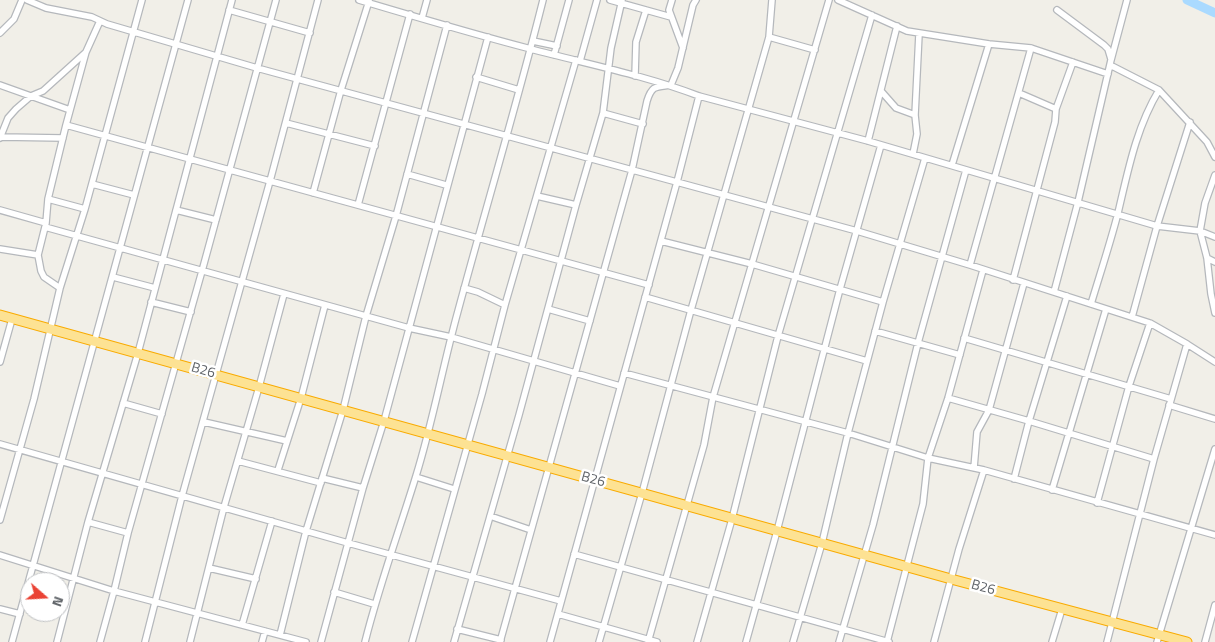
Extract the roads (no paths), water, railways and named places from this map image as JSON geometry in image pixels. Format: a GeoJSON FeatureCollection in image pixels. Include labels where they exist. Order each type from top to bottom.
{"type":"FeatureCollection","features":[{"type":"Feature","properties":{"kind":"highway","name":"B26"},"geometry":{"type":"LineString","coordinates":[[0,315],[732,519],[1062,608],[1112,622],[1158,638],[1186,642]]}},
{"type":"Feature","properties":{"kind":"street"},"geometry":{"type":"LineString","coordinates":[[0,33],[14,19],[22,0]]}},
{"type":"Feature","properties":{"kind":"street"},"geometry":{"type":"LineString","coordinates":[[27,0],[46,8],[86,15],[133,32],[257,68],[857,231],[970,265],[1150,323],[1215,362]]}},
{"type":"Feature","properties":{"kind":"street"},"geometry":{"type":"LineString","coordinates":[[0,520],[34,399],[60,288],[77,237],[142,0]]}},
{"type":"Feature","properties":{"kind":"street"},"geometry":{"type":"LineString","coordinates":[[32,572],[188,0]]}},
{"type":"Feature","properties":{"kind":"street"},"geometry":{"type":"LineString","coordinates":[[58,642],[88,522],[138,353],[232,0]]}},
{"type":"Feature","properties":{"kind":"street"},"geometry":{"type":"LineString","coordinates":[[100,642],[141,484],[191,312],[276,0]]}},
{"type":"Feature","properties":{"kind":"street"},"geometry":{"type":"LineString","coordinates":[[145,642],[157,602],[182,496],[286,124],[318,0]]}},
{"type":"Feature","properties":{"kind":"street"},"geometry":{"type":"LineString","coordinates":[[359,0],[368,1],[531,49],[671,85],[699,96],[837,132],[1157,226],[1200,231],[1215,237]]}},
{"type":"Feature","properties":{"kind":"street"},"geometry":{"type":"LineString","coordinates":[[422,18],[427,0]]}},
{"type":"Feature","properties":{"kind":"street"},"geometry":{"type":"LineString","coordinates":[[364,642],[374,604],[416,477],[428,434],[451,337],[543,0]]}},
{"type":"Feature","properties":{"kind":"street"},"geometry":{"type":"LineString","coordinates":[[554,54],[569,0]]}},
{"type":"Feature","properties":{"kind":"street"},"geometry":{"type":"LineString","coordinates":[[412,642],[520,250],[597,0]]}},
{"type":"Feature","properties":{"kind":"street"},"geometry":{"type":"LineString","coordinates":[[610,0],[671,17]]}},
{"type":"Feature","properties":{"kind":"street"},"geometry":{"type":"LineString","coordinates":[[672,0],[671,17],[683,48]]}},
{"type":"Feature","properties":{"kind":"street"},"geometry":{"type":"LineString","coordinates":[[671,85],[696,0]]}},
{"type":"Feature","properties":{"kind":"street"},"geometry":{"type":"LineString","coordinates":[[599,642],[769,37],[772,0]]}},
{"type":"Feature","properties":{"kind":"street"},"geometry":{"type":"LineString","coordinates":[[648,641],[704,444],[713,397],[829,0]]}},
{"type":"Feature","properties":{"kind":"street"},"geometry":{"type":"LineString","coordinates":[[838,0],[919,34],[1031,48],[1108,74]]}},
{"type":"Feature","properties":{"kind":"street"},"geometry":{"type":"LineString","coordinates":[[1054,292],[1127,0]]}},
{"type":"Feature","properties":{"kind":"street"},"geometry":{"type":"LineString","coordinates":[[313,193],[368,1]]}},
{"type":"Feature","properties":{"kind":"street"},"geometry":{"type":"LineString","coordinates":[[454,642],[603,113],[611,48],[621,2]]}},
{"type":"Feature","properties":{"kind":"street"},"geometry":{"type":"LineString","coordinates":[[229,10],[310,33]]}},
{"type":"Feature","properties":{"kind":"street"},"geometry":{"type":"LineString","coordinates":[[635,76],[636,42],[646,10]]}},
{"type":"Feature","properties":{"kind":"street"},"geometry":{"type":"LineString","coordinates":[[1057,10],[1104,44],[1108,49],[1111,62],[1159,90],[1208,142],[1215,157]]}},
{"type":"Feature","properties":{"kind":"street"},"geometry":{"type":"LineString","coordinates":[[358,205],[410,14]]}},
{"type":"Feature","properties":{"kind":"street"},"geometry":{"type":"LineString","coordinates":[[697,642],[732,519],[778,336],[872,15]]}},
{"type":"Feature","properties":{"kind":"street"},"geometry":{"type":"LineString","coordinates":[[60,288],[44,277],[38,255],[45,225],[48,199],[66,125],[86,52],[100,21]]}},
{"type":"Feature","properties":{"kind":"street"},"geometry":{"type":"LineString","coordinates":[[280,635],[306,531],[343,410],[366,316],[396,216],[447,25]]}},
{"type":"Feature","properties":{"kind":"street"},"geometry":{"type":"LineString","coordinates":[[868,141],[897,26]]}},
{"type":"Feature","properties":{"kind":"street"},"geometry":{"type":"LineString","coordinates":[[913,154],[917,134],[915,115],[919,34]]}},
{"type":"Feature","properties":{"kind":"street"},"geometry":{"type":"LineString","coordinates":[[320,642],[363,488],[384,421],[446,185],[488,37]]}},
{"type":"Feature","properties":{"kind":"street"},"geometry":{"type":"LineString","coordinates":[[769,37],[815,50]]}},
{"type":"Feature","properties":{"kind":"street"},"geometry":{"type":"LineString","coordinates":[[533,41],[557,46]]}},
{"type":"Feature","properties":{"kind":"street"},"geometry":{"type":"LineString","coordinates":[[952,165],[989,44]]}},
{"type":"Feature","properties":{"kind":"street"},"geometry":{"type":"LineString","coordinates":[[970,265],[1031,48]]}},
{"type":"Feature","properties":{"kind":"street"},"geometry":{"type":"LineString","coordinates":[[63,138],[0,138],[8,118],[16,109],[31,96],[44,91],[86,52]]}},
{"type":"Feature","properties":{"kind":"street"},"geometry":{"type":"LineString","coordinates":[[1013,280],[1055,122],[1056,109],[1073,62]]}},
{"type":"Feature","properties":{"kind":"street"},"geometry":{"type":"LineString","coordinates":[[476,78],[519,90]]}},
{"type":"Feature","properties":{"kind":"street"},"geometry":{"type":"LineString","coordinates":[[0,85],[70,110]]}},
{"type":"Feature","properties":{"kind":"street"},"geometry":{"type":"LineString","coordinates":[[457,629],[500,641],[632,170],[650,91],[655,87],[671,85]]}},
{"type":"Feature","properties":{"kind":"street"},"geometry":{"type":"LineString","coordinates":[[1091,304],[1118,214],[1134,148],[1150,104],[1159,90]]}},
{"type":"Feature","properties":{"kind":"street"},"geometry":{"type":"LineString","coordinates":[[881,91],[896,108],[915,115]]}},
{"type":"Feature","properties":{"kind":"street"},"geometry":{"type":"LineString","coordinates":[[1019,93],[1056,109]]}},
{"type":"Feature","properties":{"kind":"street"},"geometry":{"type":"LineString","coordinates":[[550,642],[678,182],[699,96]]}},
{"type":"Feature","properties":{"kind":"street"},"geometry":{"type":"LineString","coordinates":[[603,113],[643,124]]}},
{"type":"Feature","properties":{"kind":"street"},"geometry":{"type":"LineString","coordinates":[[1132,317],[1157,226],[1190,122]]}},
{"type":"Feature","properties":{"kind":"street"},"geometry":{"type":"LineString","coordinates":[[286,124],[375,146]]}},
{"type":"Feature","properties":{"kind":"street"},"geometry":{"type":"LineString","coordinates":[[66,125],[649,285]]}},
{"type":"Feature","properties":{"kind":"street"},"geometry":{"type":"LineString","coordinates":[[746,642],[840,289],[881,145]]}},
{"type":"Feature","properties":{"kind":"street"},"geometry":{"type":"LineString","coordinates":[[793,642],[822,543],[875,331],[925,158]]}},
{"type":"Feature","properties":{"kind":"street"},"geometry":{"type":"LineString","coordinates":[[839,642],[864,555],[918,343],[966,170]]}},
{"type":"Feature","properties":{"kind":"street"},"geometry":{"type":"LineString","coordinates":[[407,174],[446,185]]}},
{"type":"Feature","properties":{"kind":"street"},"geometry":{"type":"LineString","coordinates":[[1215,177],[1205,203],[1200,231],[1207,258],[1215,313]]}},
{"type":"Feature","properties":{"kind":"street"},"geometry":{"type":"LineString","coordinates":[[92,184],[134,195]]}},
{"type":"Feature","properties":{"kind":"street"},"geometry":{"type":"LineString","coordinates":[[537,196],[576,205]]}},
{"type":"Feature","properties":{"kind":"street"},"geometry":{"type":"LineString","coordinates":[[48,199],[84,210]]}},
{"type":"Feature","properties":{"kind":"street"},"geometry":{"type":"LineString","coordinates":[[0,210],[77,237],[409,328],[451,337],[620,386]]}},
{"type":"Feature","properties":{"kind":"street"},"geometry":{"type":"LineString","coordinates":[[176,210],[216,220]]}},
{"type":"Feature","properties":{"kind":"street"},"geometry":{"type":"LineString","coordinates":[[661,242],[752,264],[883,302]]}},
{"type":"Feature","properties":{"kind":"street"},"geometry":{"type":"LineString","coordinates":[[0,249],[38,255]]}},
{"type":"Feature","properties":{"kind":"street"},"geometry":{"type":"LineString","coordinates":[[1207,258],[1215,262]]}},
{"type":"Feature","properties":{"kind":"street"},"geometry":{"type":"LineString","coordinates":[[574,554],[888,642],[923,504],[928,458],[948,398],[983,270]]}},
{"type":"Feature","properties":{"kind":"street"},"geometry":{"type":"LineString","coordinates":[[113,277],[155,288]]}},
{"type":"Feature","properties":{"kind":"street"},"geometry":{"type":"LineString","coordinates":[[974,468],[977,432],[990,410],[1024,283]]}},
{"type":"Feature","properties":{"kind":"street"},"geometry":{"type":"LineString","coordinates":[[464,288],[478,292],[505,305]]}},
{"type":"Feature","properties":{"kind":"street"},"geometry":{"type":"LineString","coordinates":[[190,642],[224,507],[284,294]]}},
{"type":"Feature","properties":{"kind":"street"},"geometry":{"type":"LineString","coordinates":[[1014,479],[1066,296]]}},
{"type":"Feature","properties":{"kind":"street"},"geometry":{"type":"LineString","coordinates":[[645,297],[867,362]]}},
{"type":"Feature","properties":{"kind":"street"},"geometry":{"type":"LineString","coordinates":[[151,302],[191,312]]}},
{"type":"Feature","properties":{"kind":"street"},"geometry":{"type":"LineString","coordinates":[[278,470],[301,398],[325,305]]}},
{"type":"Feature","properties":{"kind":"street"},"geometry":{"type":"LineString","coordinates":[[548,309],[590,321]]}},
{"type":"Feature","properties":{"kind":"street"},"geometry":{"type":"LineString","coordinates":[[1052,490],[1106,309]]}},
{"type":"Feature","properties":{"kind":"street"},"geometry":{"type":"LineString","coordinates":[[0,362],[12,319]]}},
{"type":"Feature","properties":{"kind":"street"},"geometry":{"type":"LineString","coordinates":[[1096,503],[1150,323]]}},
{"type":"Feature","properties":{"kind":"street"},"geometry":{"type":"LineString","coordinates":[[875,331],[960,355]]}},
{"type":"Feature","properties":{"kind":"street"},"geometry":{"type":"LineString","coordinates":[[964,338],[1130,386],[1215,419]]}},
{"type":"Feature","properties":{"kind":"street"},"geometry":{"type":"LineString","coordinates":[[1107,642],[1154,459],[1187,344]]}},
{"type":"Feature","properties":{"kind":"street"},"geometry":{"type":"LineString","coordinates":[[624,373],[848,433],[928,458],[984,470],[1215,535]]}},
{"type":"Feature","properties":{"kind":"street"},"geometry":{"type":"LineString","coordinates":[[948,398],[1154,459]]}},
{"type":"Feature","properties":{"kind":"street"},"geometry":{"type":"LineString","coordinates":[[123,403],[162,414]]}},
{"type":"Feature","properties":{"kind":"street"},"geometry":{"type":"LineString","coordinates":[[204,422],[287,441]]}},
{"type":"Feature","properties":{"kind":"street"},"geometry":{"type":"LineString","coordinates":[[0,444],[348,543],[561,600]]}},
{"type":"Feature","properties":{"kind":"street"},"geometry":{"type":"LineString","coordinates":[[1158,638],[1215,449]]}},
{"type":"Feature","properties":{"kind":"street"},"geometry":{"type":"LineString","coordinates":[[238,461],[363,488]]}},
{"type":"Feature","properties":{"kind":"street"},"geometry":{"type":"LineString","coordinates":[[934,642],[984,470]]}},
{"type":"Feature","properties":{"kind":"street"},"geometry":{"type":"LineString","coordinates":[[416,477],[454,489]]}},
{"type":"Feature","properties":{"kind":"street"},"geometry":{"type":"LineString","coordinates":[[490,516],[531,530]]}},
{"type":"Feature","properties":{"kind":"street"},"geometry":{"type":"LineString","coordinates":[[242,625],[272,521]]}},
{"type":"Feature","properties":{"kind":"street"},"geometry":{"type":"LineString","coordinates":[[88,522],[128,533]]}},
{"type":"Feature","properties":{"kind":"street"},"geometry":{"type":"LineString","coordinates":[[0,555],[114,591],[306,642]]}},
{"type":"Feature","properties":{"kind":"street"},"geometry":{"type":"LineString","coordinates":[[209,568],[256,579]]}},
{"type":"Feature","properties":{"kind":"street"},"geometry":{"type":"LineString","coordinates":[[334,592],[374,604]]}},
{"type":"Feature","properties":{"kind":"street"},"geometry":{"type":"LineString","coordinates":[[1205,642],[1215,605]]}},
{"type":"Feature","properties":{"kind":"street"},"geometry":{"type":"LineString","coordinates":[[1052,642],[1062,608]]}},
{"type":"Feature","properties":{"kind":"street"},"geometry":{"type":"LineString","coordinates":[[0,609],[20,614],[12,642]]}},
{"type":"Feature","properties":{"kind":"street"},"geometry":{"type":"LineString","coordinates":[[558,614],[657,642]]}},
{"type":"Feature","properties":{"kind":"street"},"geometry":{"type":"LineString","coordinates":[[262,642],[265,631]]}},
{"type":"Feature","properties":{"kind":"waterway"},"geometry":{"type":"LineString","coordinates":[[1187,0],[1215,13]]}}]}
